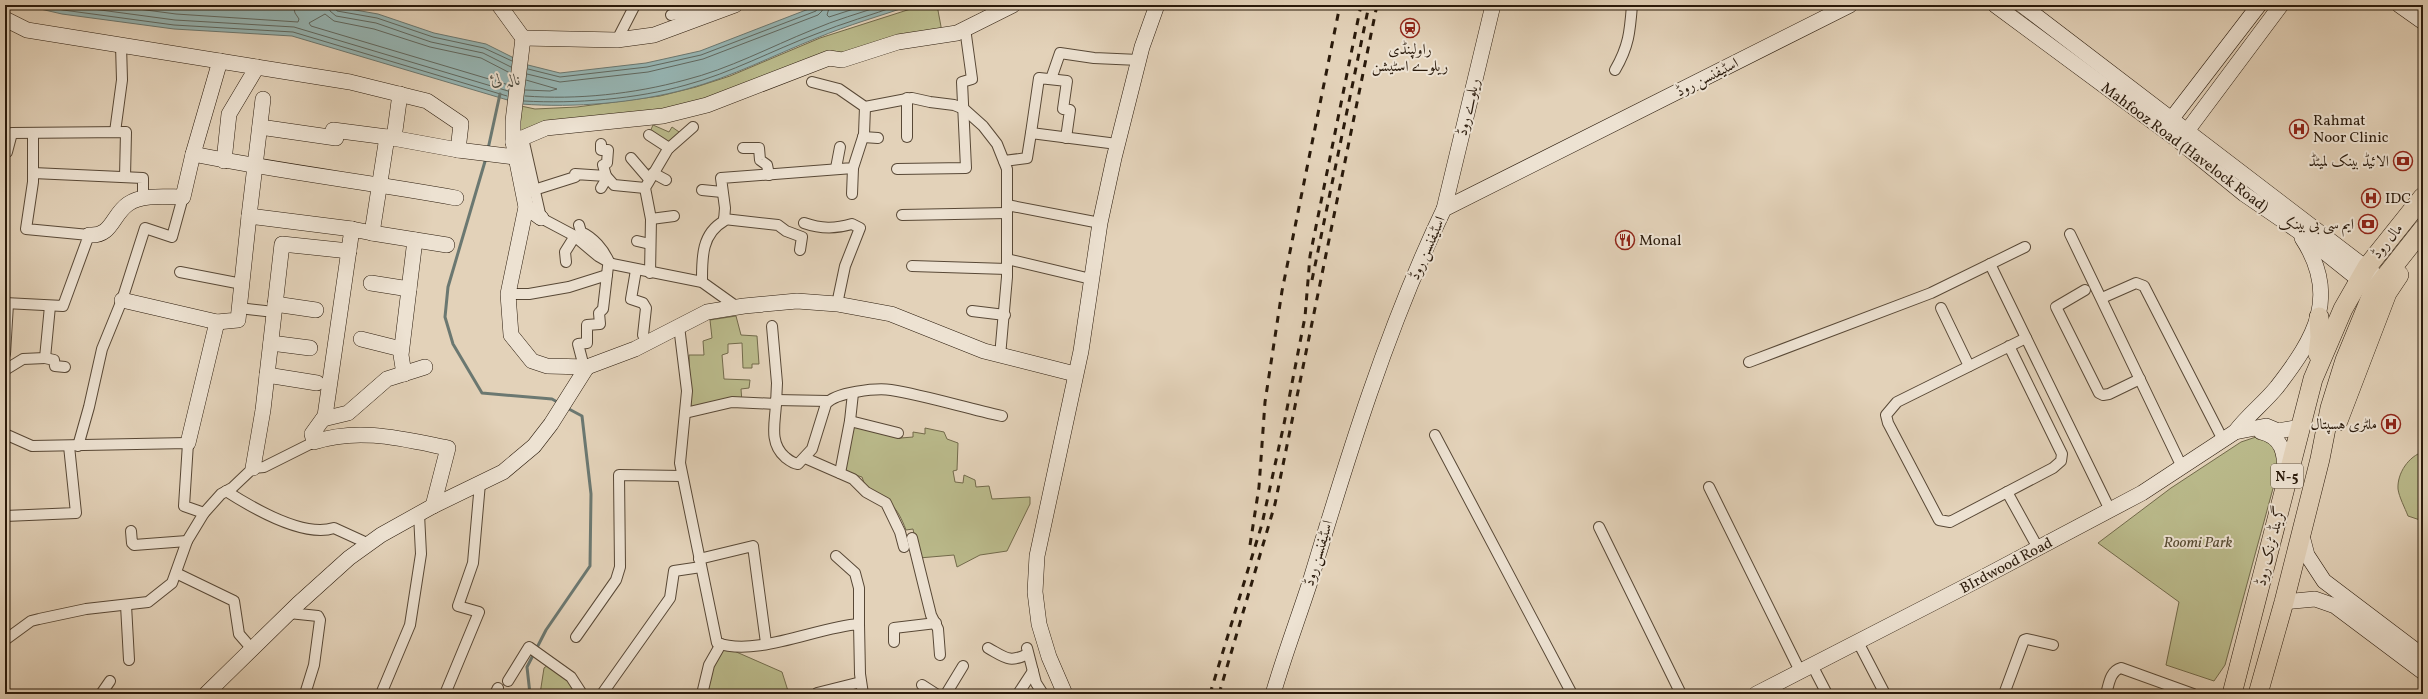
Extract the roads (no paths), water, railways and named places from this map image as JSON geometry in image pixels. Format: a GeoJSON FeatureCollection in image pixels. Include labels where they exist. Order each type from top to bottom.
{"type":"FeatureCollection","features":[{"type":"Feature","properties":{"kind":"highway","name":"مال روڈ"},"geometry":{"type":"LineString","coordinates":[[2370,280],[2423,197]]}},
{"type":"Feature","properties":{"kind":"highway","name":"مال روڈ"},"geometry":{"type":"LineString","coordinates":[[2370,280],[2423,229]]}},
{"type":"Feature","properties":{"kind":"highway"},"geometry":{"type":"LineString","coordinates":[[2320,459],[2340,417],[2387,293],[2423,238]]}},
{"type":"Feature","properties":{"kind":"highway","name":"گرینڈ ٹرنک روڈ"},"geometry":{"type":"LineString","coordinates":[[2232,694],[2313,379],[2343,309],[2370,280]]}},
{"type":"Feature","properties":{"kind":"highway","name":"گرینڈ ٹرنک روڈ"},"geometry":{"type":"LineString","coordinates":[[2258,694],[2284,602],[2300,531],[2320,459],[2330,408],[2370,280]]}},
{"type":"Feature","properties":{"kind":"highway"},"geometry":{"type":"LineString","coordinates":[[2313,379],[2320,337],[2319,317]]}},
{"type":"Feature","properties":{"kind":"street"},"geometry":{"type":"LineString","coordinates":[[499,5],[523,38],[513,121],[541,218]]}},
{"type":"Feature","properties":{"kind":"street"},"geometry":{"type":"LineString","coordinates":[[617,40],[635,5]]}},
{"type":"Feature","properties":{"kind":"street"},"geometry":{"type":"LineString","coordinates":[[671,15],[735,5]]}},
{"type":"Feature","properties":{"kind":"street"},"geometry":{"type":"LineString","coordinates":[[518,140],[546,128],[670,114],[707,105],[829,58],[842,60],[898,42],[957,33],[1013,5]]}},
{"type":"Feature","properties":{"kind":"street"},"geometry":{"type":"LineString","coordinates":[[1065,694],[1049,657],[1039,624],[1035,592],[1037,556],[1081,351],[1100,223],[1117,144],[1139,60],[1157,5]]}},
{"type":"Feature","properties":{"kind":"street","name":"ریلوے روڈ"},"geometry":{"type":"LineString","coordinates":[[1444,209],[1493,5]]}},
{"type":"Feature","properties":{"kind":"street"},"geometry":{"type":"LineString","coordinates":[[1615,70],[1625,52],[1630,35],[1632,5]]}},
{"type":"Feature","properties":{"kind":"street","name":"اسٹیفنسن روڈ"},"geometry":{"type":"LineString","coordinates":[[1273,694],[1338,487],[1382,361],[1416,271],[1444,209],[1850,5]]}},
{"type":"Feature","properties":{"kind":"street","name":"Mahfooz Road (Havelock Road)"},"geometry":{"type":"LineString","coordinates":[[1995,5],[2167,124],[2370,280]]}},
{"type":"Feature","properties":{"kind":"street","name":"Mahfooz Road (Havelock Road)"},"geometry":{"type":"LineString","coordinates":[[2022,5],[2167,124]]}},
{"type":"Feature","properties":{"kind":"street"},"geometry":{"type":"LineString","coordinates":[[2167,124],[2259,5]]}},
{"type":"Feature","properties":{"kind":"street"},"geometry":{"type":"LineString","coordinates":[[2183,136],[2281,5]]}},
{"type":"Feature","properties":{"kind":"street"},"geometry":{"type":"LineString","coordinates":[[2399,5],[2423,22]]}},
{"type":"Feature","properties":{"kind":"street"},"geometry":{"type":"LineString","coordinates":[[523,38],[617,40],[654,35],[705,10]]}},
{"type":"Feature","properties":{"kind":"street"},"geometry":{"type":"LineString","coordinates":[[5,19],[28,30],[350,82],[427,101],[461,124],[462,150]]}},
{"type":"Feature","properties":{"kind":"street"},"geometry":{"type":"LineString","coordinates":[[897,169],[966,168],[968,164],[962,122],[964,109],[962,82],[972,79],[965,28]]}},
{"type":"Feature","properties":{"kind":"street"},"geometry":{"type":"LineString","coordinates":[[115,132],[122,80],[121,45]]}},
{"type":"Feature","properties":{"kind":"street"},"geometry":{"type":"LineString","coordinates":[[1051,79],[1060,53],[1094,58],[1139,60]]}},
{"type":"Feature","properties":{"kind":"street"},"geometry":{"type":"LineString","coordinates":[[5,516],[76,513],[73,446],[89,407],[102,349],[122,300],[144,228],[172,237],[193,154],[220,61]]}},
{"type":"Feature","properties":{"kind":"street"},"geometry":{"type":"LineString","coordinates":[[224,161],[228,114],[257,67]]}},
{"type":"Feature","properties":{"kind":"street"},"geometry":{"type":"LineString","coordinates":[[1004,161],[1027,158],[1039,78],[1067,81],[1063,109],[1070,110],[1066,138]]}},
{"type":"Feature","properties":{"kind":"street"},"geometry":{"type":"LineString","coordinates":[[812,82],[840,89],[865,107],[907,98],[954,105],[964,109],[983,126],[997,144],[1007,169],[1007,264],[1005,315],[1000,356]]}},
{"type":"Feature","properties":{"kind":"street"},"geometry":{"type":"LineString","coordinates":[[372,233],[380,184],[400,94]]}},
{"type":"Feature","properties":{"kind":"street"},"geometry":{"type":"LineString","coordinates":[[907,98],[907,137]]}},
{"type":"Feature","properties":{"kind":"street"},"geometry":{"type":"LineString","coordinates":[[122,300],[217,322],[238,320],[263,99]]}},
{"type":"Feature","properties":{"kind":"street"},"geometry":{"type":"LineString","coordinates":[[852,194],[853,168],[863,137],[865,107]]}},
{"type":"Feature","properties":{"kind":"street"},"geometry":{"type":"LineString","coordinates":[[260,127],[390,138],[493,155],[515,157]]}},
{"type":"Feature","properties":{"kind":"street"},"geometry":{"type":"LineString","coordinates":[[649,180],[674,147],[693,127]]}},
{"type":"Feature","properties":{"kind":"street"},"geometry":{"type":"LineString","coordinates":[[5,152],[7,152],[12,133],[126,132],[125,177]]}},
{"type":"Feature","properties":{"kind":"street"},"geometry":{"type":"LineString","coordinates":[[33,133],[33,173],[26,229],[89,234],[97,236],[111,228],[127,204],[143,199],[161,196],[183,197]]}},
{"type":"Feature","properties":{"kind":"street"},"geometry":{"type":"LineString","coordinates":[[1031,133],[1117,144]]}},
{"type":"Feature","properties":{"kind":"street"},"geometry":{"type":"LineString","coordinates":[[649,135],[674,147]]}},
{"type":"Feature","properties":{"kind":"street","name":"Mahfooz Road (Havelock Road)"},"geometry":{"type":"LineString","coordinates":[[2183,136],[2244,194],[2370,280]]}},
{"type":"Feature","properties":{"kind":"street"},"geometry":{"type":"LineString","coordinates":[[863,137],[878,138]]}},
{"type":"Feature","properties":{"kind":"street"},"geometry":{"type":"LineString","coordinates":[[518,140],[515,157],[526,207],[508,294],[512,335],[532,361],[546,366],[585,367],[648,343],[707,312],[737,307],[796,301],[837,304],[891,314],[1000,356],[1075,374]]}},
{"type":"Feature","properties":{"kind":"street"},"geometry":{"type":"LineString","coordinates":[[601,144],[601,150],[608,150],[607,163],[603,165],[607,177],[614,185],[649,180],[666,180]]}},
{"type":"Feature","properties":{"kind":"street"},"geometry":{"type":"LineString","coordinates":[[836,168],[840,146]]}},
{"type":"Feature","properties":{"kind":"street"},"geometry":{"type":"LineString","coordinates":[[743,148],[759,148],[760,160],[767,165],[769,175]]}},
{"type":"Feature","properties":{"kind":"street"},"geometry":{"type":"LineString","coordinates":[[193,154],[255,167],[380,184],[456,198]]}},
{"type":"Feature","properties":{"kind":"street"},"geometry":{"type":"LineString","coordinates":[[631,158],[649,180],[651,219],[650,273]]}},
{"type":"Feature","properties":{"kind":"street"},"geometry":{"type":"LineString","coordinates":[[702,282],[705,245],[712,230],[724,219],[725,208],[721,178],[836,168],[853,168]]}},
{"type":"Feature","properties":{"kind":"street"},"geometry":{"type":"LineString","coordinates":[[33,173],[143,178],[143,199]]}},
{"type":"Feature","properties":{"kind":"street"},"geometry":{"type":"LineString","coordinates":[[534,190],[575,177],[575,174],[607,177]]}},
{"type":"Feature","properties":{"kind":"street"},"geometry":{"type":"LineString","coordinates":[[601,188],[607,177]]}},
{"type":"Feature","properties":{"kind":"street"},"geometry":{"type":"LineString","coordinates":[[702,190],[722,192]]}},
{"type":"Feature","properties":{"kind":"street"},"geometry":{"type":"LineString","coordinates":[[526,207],[541,218],[575,236],[598,256],[611,263],[650,273],[702,282],[737,307]]}},
{"type":"Feature","properties":{"kind":"street"},"geometry":{"type":"LineString","coordinates":[[902,215],[1007,209],[1100,223]]}},
{"type":"Feature","properties":{"kind":"street"},"geometry":{"type":"LineString","coordinates":[[249,216],[352,229],[447,245]]}},
{"type":"Feature","properties":{"kind":"street"},"geometry":{"type":"LineString","coordinates":[[651,219],[674,216]]}},
{"type":"Feature","properties":{"kind":"street"},"geometry":{"type":"LineString","coordinates":[[724,219],[778,225],[786,231],[802,237],[800,250]]}},
{"type":"Feature","properties":{"kind":"street"},"geometry":{"type":"LineString","coordinates":[[804,223],[821,228],[841,228],[852,224],[860,228],[845,266],[837,304]]}},
{"type":"Feature","properties":{"kind":"street"},"geometry":{"type":"LineString","coordinates":[[579,225],[581,232],[591,236],[596,245],[606,253],[611,263]]}},
{"type":"Feature","properties":{"kind":"street"},"geometry":{"type":"LineString","coordinates":[[314,442],[312,437],[313,431],[323,419],[352,229]]}},
{"type":"Feature","properties":{"kind":"street"},"geometry":{"type":"LineString","coordinates":[[2102,298],[2136,283],[2144,286],[2229,436],[2276,388],[2299,354],[2319,317],[2321,283],[2308,247],[2298,231]]}},
{"type":"Feature","properties":{"kind":"street"},"geometry":{"type":"LineString","coordinates":[[5,354],[7,304],[63,306],[89,234]]}},
{"type":"Feature","properties":{"kind":"street"},"geometry":{"type":"LineString","coordinates":[[2070,234],[2182,467]]}},
{"type":"Feature","properties":{"kind":"street"},"geometry":{"type":"LineString","coordinates":[[566,262],[565,252],[575,236]]}},
{"type":"Feature","properties":{"kind":"street"},"geometry":{"type":"LineString","coordinates":[[404,374],[401,349],[415,240]]}},
{"type":"Feature","properties":{"kind":"street"},"geometry":{"type":"LineString","coordinates":[[637,241],[650,244]]}},
{"type":"Feature","properties":{"kind":"street"},"geometry":{"type":"LineString","coordinates":[[253,468],[267,375],[282,244],[349,251]]}},
{"type":"Feature","properties":{"kind":"street"},"geometry":{"type":"LineString","coordinates":[[1749,362],[1931,293],[2025,248]]}},
{"type":"Feature","properties":{"kind":"street"},"geometry":{"type":"LineString","coordinates":[[206,694],[288,613],[349,558],[369,544],[433,506],[503,472],[534,446],[572,390],[585,367],[578,344],[586,343],[586,325],[600,324],[599,313],[602,309],[608,275],[608,266],[611,263]]}},
{"type":"Feature","properties":{"kind":"street"},"geometry":{"type":"LineString","coordinates":[[912,266],[1007,264],[1091,280]]}},
{"type":"Feature","properties":{"kind":"street"},"geometry":{"type":"LineString","coordinates":[[1990,264],[2110,510]]}},
{"type":"Feature","properties":{"kind":"street"},"geometry":{"type":"LineString","coordinates":[[636,270],[632,299],[643,303],[646,308],[643,335],[648,343]]}},
{"type":"Feature","properties":{"kind":"street"},"geometry":{"type":"LineString","coordinates":[[180,272],[242,284]]}},
{"type":"Feature","properties":{"kind":"street"},"geometry":{"type":"LineString","coordinates":[[508,294],[529,294],[569,287],[608,275]]}},
{"type":"Feature","properties":{"kind":"street"},"geometry":{"type":"LineString","coordinates":[[370,283],[409,288]]}},
{"type":"Feature","properties":{"kind":"street"},"geometry":{"type":"LineString","coordinates":[[2085,290],[2056,307],[2099,393],[2103,395],[2108,394],[2140,379]]}},
{"type":"Feature","properties":{"kind":"street"},"geometry":{"type":"LineString","coordinates":[[45,358],[50,306]]}},
{"type":"Feature","properties":{"kind":"street"},"geometry":{"type":"LineString","coordinates":[[239,308],[316,310]]}},
{"type":"Feature","properties":{"kind":"street"},"geometry":{"type":"LineString","coordinates":[[1941,308],[1969,366]]}},
{"type":"Feature","properties":{"kind":"street"},"geometry":{"type":"LineString","coordinates":[[972,311],[1005,315]]}},
{"type":"Feature","properties":{"kind":"street"},"geometry":{"type":"LineString","coordinates":[[204,513],[184,506],[188,443],[217,322]]}},
{"type":"Feature","properties":{"kind":"street"},"geometry":{"type":"LineString","coordinates":[[679,326],[688,391],[681,441],[682,476],[717,643],[733,648],[766,643],[859,624]]}},
{"type":"Feature","properties":{"kind":"street"},"geometry":{"type":"LineString","coordinates":[[772,326],[776,402],[774,440],[778,451],[792,463],[798,464],[812,449],[828,401]]}},
{"type":"Feature","properties":{"kind":"street"},"geometry":{"type":"LineString","coordinates":[[2009,346],[2062,454],[2061,461],[2053,468],[1950,522],[1939,520],[1888,424],[1886,415],[1897,402],[2009,346],[2026,338]]}},
{"type":"Feature","properties":{"kind":"street"},"geometry":{"type":"LineString","coordinates":[[361,339],[401,349]]}},
{"type":"Feature","properties":{"kind":"street"},"geometry":{"type":"LineString","coordinates":[[271,343],[310,348]]}},
{"type":"Feature","properties":{"kind":"street"},"geometry":{"type":"LineString","coordinates":[[5,370],[23,359],[45,358],[54,360],[55,366],[64,367]]}},
{"type":"Feature","properties":{"kind":"street"},"geometry":{"type":"LineString","coordinates":[[323,419],[348,413],[387,379],[425,367]]}},
{"type":"Feature","properties":{"kind":"street"},"geometry":{"type":"LineString","coordinates":[[267,375],[316,383]]}},
{"type":"Feature","properties":{"kind":"street"},"geometry":{"type":"LineString","coordinates":[[684,413],[732,402],[828,401],[840,394],[889,390],[1002,416]]}},
{"type":"Feature","properties":{"kind":"street"},"geometry":{"type":"LineString","coordinates":[[840,473],[850,421],[853,393]]}},
{"type":"Feature","properties":{"kind":"street"},"geometry":{"type":"LineString","coordinates":[[850,421],[898,434]]}},
{"type":"Feature","properties":{"kind":"street","name":"BIrdwood Road"},"geometry":{"type":"LineString","coordinates":[[1756,694],[2142,493],[2229,436],[2250,428],[2266,426],[2278,431],[2286,431],[2300,427]]}},
{"type":"Feature","properties":{"kind":"street"},"geometry":{"type":"LineString","coordinates":[[2250,428],[2274,437],[2282,447],[2285,460],[2284,487]]}},
{"type":"Feature","properties":{"kind":"street"},"geometry":{"type":"LineString","coordinates":[[5,434],[32,446],[188,443]]}},
{"type":"Feature","properties":{"kind":"street"},"geometry":{"type":"LineString","coordinates":[[5,640],[31,621],[86,609],[148,602],[172,583],[187,541],[204,513],[214,501],[253,468],[264,467],[314,442],[331,437],[354,434],[448,448],[433,506]]}},
{"type":"Feature","properties":{"kind":"street"},"geometry":{"type":"LineString","coordinates":[[1435,435],[1572,694]]}},
{"type":"Feature","properties":{"kind":"street"},"geometry":{"type":"LineString","coordinates":[[805,458],[853,479],[866,492],[890,507],[904,547]]}},
{"type":"Feature","properties":{"kind":"street"},"geometry":{"type":"LineString","coordinates":[[576,637],[616,580],[620,567],[619,475],[682,476]]}},
{"type":"Feature","properties":{"kind":"street"},"geometry":{"type":"LineString","coordinates":[[445,694],[479,612],[458,606],[473,562],[480,483]]}},
{"type":"Feature","properties":{"kind":"street"},"geometry":{"type":"LineString","coordinates":[[1709,487],[1806,668],[1827,694]]}},
{"type":"Feature","properties":{"kind":"street"},"geometry":{"type":"LineString","coordinates":[[226,491],[250,507],[298,527],[326,531],[334,528],[369,544]]}},
{"type":"Feature","properties":{"kind":"street"},"geometry":{"type":"LineString","coordinates":[[2007,492],[2038,548]]}},
{"type":"Feature","properties":{"kind":"street"},"geometry":{"type":"LineString","coordinates":[[381,694],[410,625],[421,554],[419,514]]}},
{"type":"Feature","properties":{"kind":"street"},"geometry":{"type":"LineString","coordinates":[[1599,527],[1681,694]]}},
{"type":"Feature","properties":{"kind":"street"},"geometry":{"type":"LineString","coordinates":[[131,530],[132,543],[134,545],[187,541]]}},
{"type":"Feature","properties":{"kind":"street"},"geometry":{"type":"LineString","coordinates":[[2300,531],[2307,555],[2324,581],[2423,656]]}},
{"type":"Feature","properties":{"kind":"street"},"geometry":{"type":"LineString","coordinates":[[912,538],[931,615],[936,623],[940,655]]}},
{"type":"Feature","properties":{"kind":"street"},"geometry":{"type":"LineString","coordinates":[[602,694],[670,598],[674,571],[753,546],[766,643]]}},
{"type":"Feature","properties":{"kind":"street"},"geometry":{"type":"LineString","coordinates":[[836,556],[854,573],[859,588],[861,682],[863,694]]}},
{"type":"Feature","properties":{"kind":"street"},"geometry":{"type":"LineString","coordinates":[[176,573],[234,601],[240,634],[252,649]]}},
{"type":"Feature","properties":{"kind":"street"},"geometry":{"type":"LineString","coordinates":[[2284,602],[2314,599],[2335,606],[2423,672]]}},
{"type":"Feature","properties":{"kind":"street"},"geometry":{"type":"LineString","coordinates":[[126,605],[129,660]]}},
{"type":"Feature","properties":{"kind":"street"},"geometry":{"type":"LineString","coordinates":[[288,613],[318,616],[320,620],[314,665],[305,694]]}},
{"type":"Feature","properties":{"kind":"street"},"geometry":{"type":"LineString","coordinates":[[894,642],[894,628],[936,623]]}},
{"type":"Feature","properties":{"kind":"street"},"geometry":{"type":"LineString","coordinates":[[2004,694],[2024,640],[2027,638],[2053,645]]}},
{"type":"Feature","properties":{"kind":"street"},"geometry":{"type":"LineString","coordinates":[[1858,642],[1885,694]]}},
{"type":"Feature","properties":{"kind":"street"},"geometry":{"type":"LineString","coordinates":[[704,693],[709,664],[721,644]]}},
{"type":"Feature","properties":{"kind":"street"},"geometry":{"type":"LineString","coordinates":[[508,681],[527,648],[532,648],[571,677],[582,694]]}},
{"type":"Feature","properties":{"kind":"street"},"geometry":{"type":"LineString","coordinates":[[988,648],[1010,660],[1015,660],[1028,651],[1032,671],[1043,694]]}},
{"type":"Feature","properties":{"kind":"street"},"geometry":{"type":"LineString","coordinates":[[946,694],[963,666]]}},
{"type":"Feature","properties":{"kind":"street"},"geometry":{"type":"LineString","coordinates":[[2106,694],[2111,676],[2117,669],[2121,668],[2193,694]]}},
{"type":"Feature","properties":{"kind":"street"},"geometry":{"type":"LineString","coordinates":[[1018,694],[1032,671]]}},
{"type":"Feature","properties":{"kind":"street"},"geometry":{"type":"LineString","coordinates":[[101,694],[110,681]]}},
{"type":"Feature","properties":{"kind":"street"},"geometry":{"type":"LineString","coordinates":[[817,693],[861,682]]}},
{"type":"Feature","properties":{"kind":"street"},"geometry":{"type":"LineString","coordinates":[[922,685],[936,694]]}},
{"type":"Feature","properties":{"kind":"water","name":"نالہ لئ"},"geometry":{"type":"Polygon","coordinates":[[[23,5],[301,5],[310,7],[310,5],[327,5],[378,14],[434,33],[486,44],[528,65],[560,73],[646,63],[700,51],[819,5],[912,5],[840,29],[737,72],[687,89],[626,101],[584,105],[542,105],[521,104],[292,36],[174,29],[62,14],[23,5]]]}},
{"type":"Feature","properties":{"kind":"waterway","name":"نالہ لئ"},"geometry":{"type":"LineString","coordinates":[[488,149],[500,94]]}},
{"type":"Feature","properties":{"kind":"waterway"},"geometry":{"type":"LineString","coordinates":[[486,158],[448,287],[445,317],[453,344],[482,393],[552,399],[559,403]]}},
{"type":"Feature","properties":{"kind":"waterway"},"geometry":{"type":"LineString","coordinates":[[530,694],[527,667],[546,630],[590,566],[591,494],[582,416],[567,408]]}},
{"type":"Feature","properties":{"kind":"railway"},"geometry":{"type":"LineString","coordinates":[[1250,545],[1259,487],[1265,402],[1282,291],[1340,5]]}},
{"type":"Feature","properties":{"kind":"railway"},"geometry":{"type":"LineString","coordinates":[[1210,694],[1262,524],[1284,424],[1305,317],[1310,256],[1361,5]]}},
{"type":"Feature","properties":{"kind":"railway"},"geometry":{"type":"LineString","coordinates":[[1312,280],[1369,5]]}},
{"type":"Feature","properties":{"kind":"railway"},"geometry":{"type":"LineString","coordinates":[[1219,694],[1275,504],[1377,5]]}},
{"type":"Feature","properties":{"kind":"place","name":"راولپنڈی ریلوے اسٹیشن"},"geometry":{"type":"Point","coordinates":[1410,28]}},
{"type":"Feature","properties":{"kind":"place","name":"Rahmat Noor Clinic"},"geometry":{"type":"Point","coordinates":[2299,129]}},
{"type":"Feature","properties":{"kind":"place","name":"الائیڈ بینک لمیٹڈ"},"geometry":{"type":"Point","coordinates":[2403,161]}},
{"type":"Feature","properties":{"kind":"place","name":"IDC"},"geometry":{"type":"Point","coordinates":[2371,198]}},
{"type":"Feature","properties":{"kind":"place","name":"ایم سی بی بینک"},"geometry":{"type":"Point","coordinates":[2368,224]}},
{"type":"Feature","properties":{"kind":"place","name":"Monal"},"geometry":{"type":"Point","coordinates":[1625,240]}},
{"type":"Feature","properties":{"kind":"place","name":"ملٹری ہسپتال"},"geometry":{"type":"Point","coordinates":[2391,424]}},
{"type":"Feature","properties":{"kind":"park label","name":"Roomi Park"},"geometry":{"type":"Point","coordinates":[2198,542]}}]}
